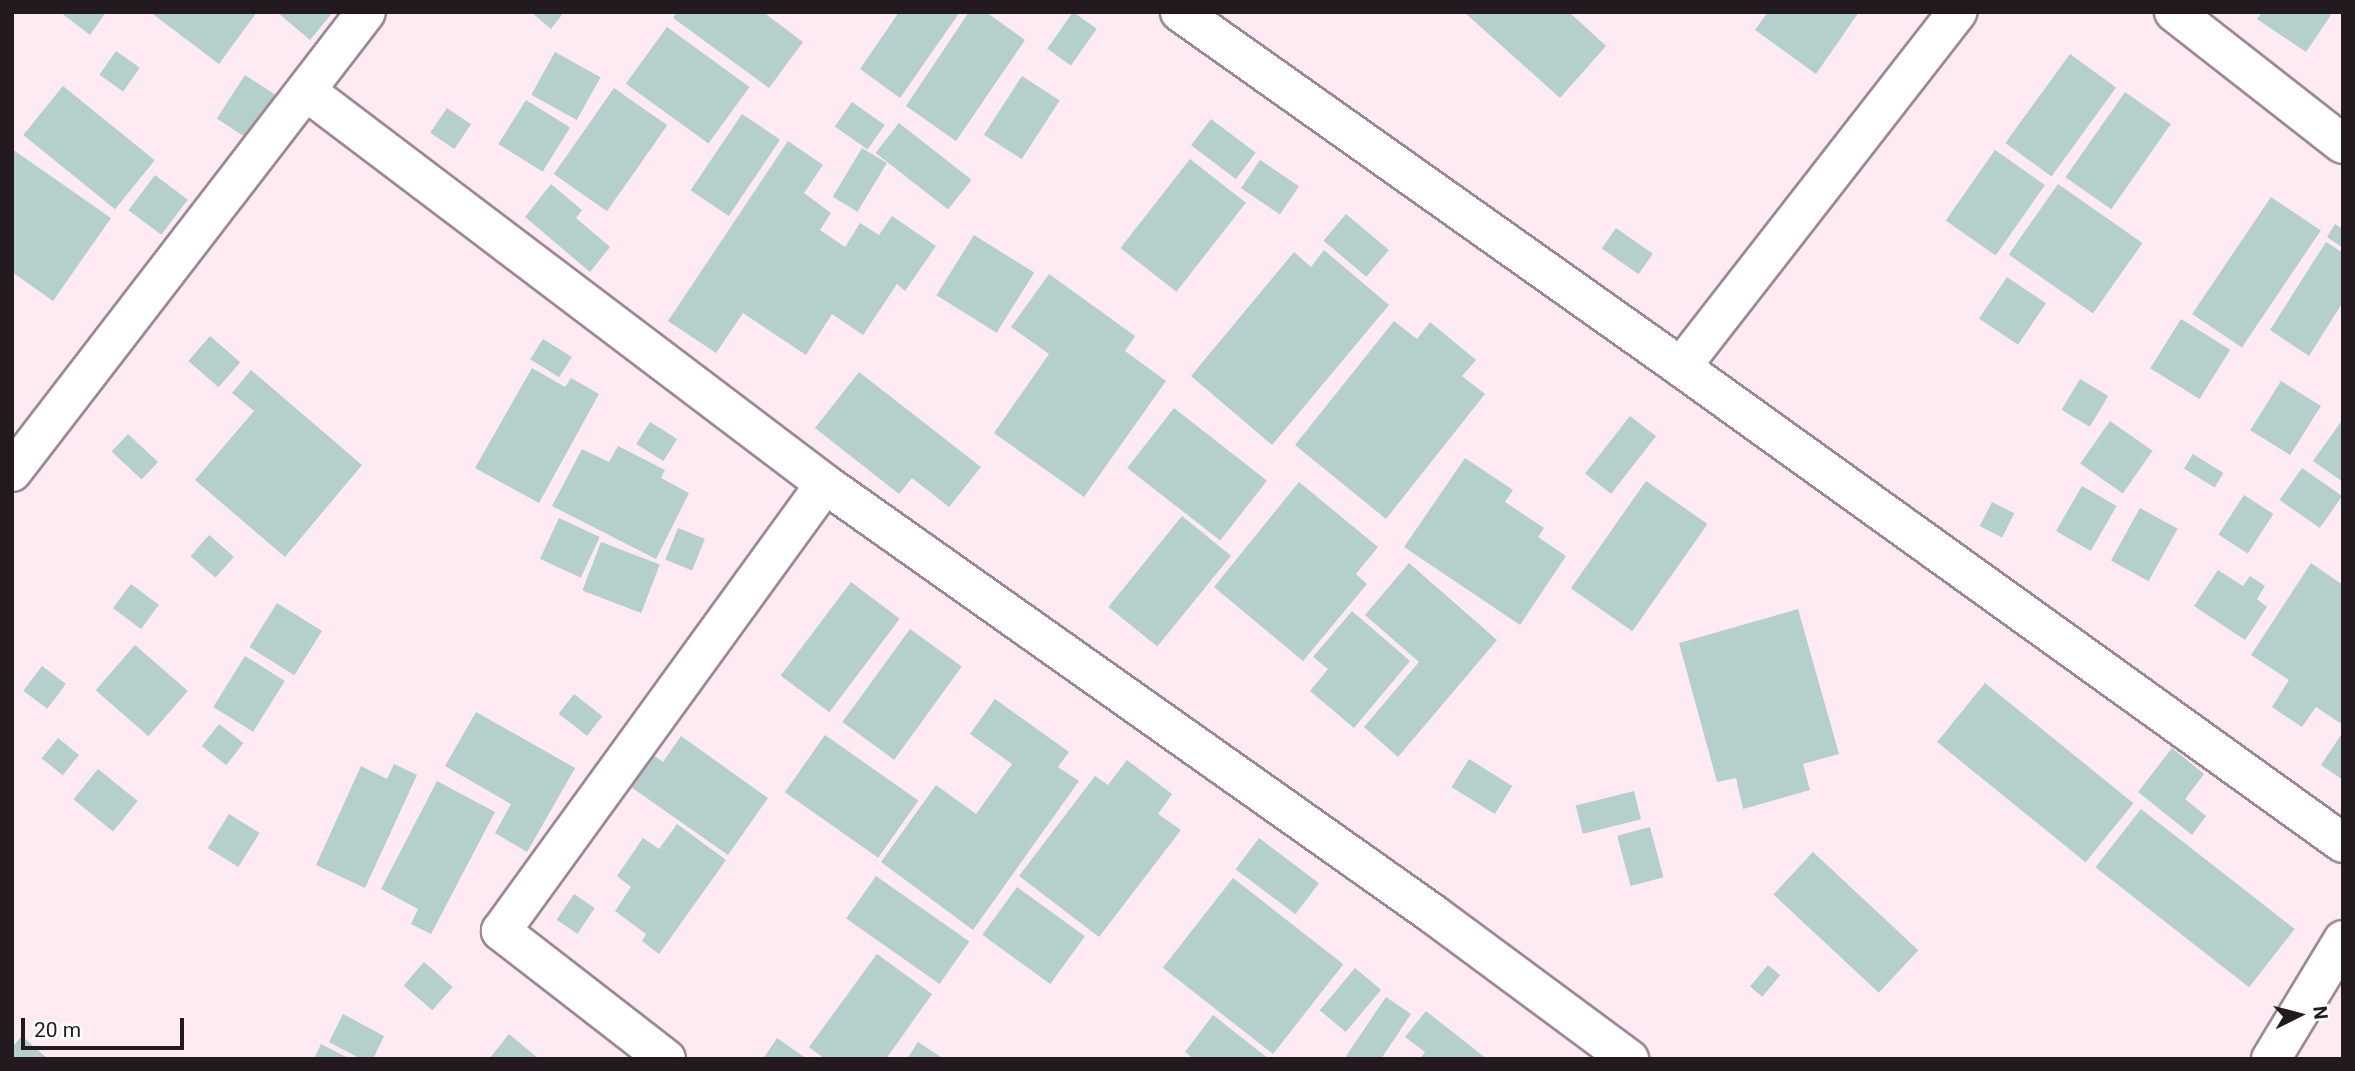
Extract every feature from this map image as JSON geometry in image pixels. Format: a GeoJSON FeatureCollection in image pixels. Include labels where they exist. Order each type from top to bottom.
{"type":"FeatureCollection","features":[{"type":"Feature","properties":{"kind":"street"},"geometry":{"type":"LineString","coordinates":[[17,453],[366,12]]}},
{"type":"Feature","properties":{"kind":"street"},"geometry":{"type":"LineString","coordinates":[[1180,12],[1681,367],[2343,843]]}},
{"type":"Feature","properties":{"kind":"street"},"geometry":{"type":"LineString","coordinates":[[1681,367],[1957,12]]}},
{"type":"Feature","properties":{"kind":"street"},"geometry":{"type":"LineString","coordinates":[[2174,12],[2343,144]]}},
{"type":"Feature","properties":{"kind":"street"},"geometry":{"type":"LineString","coordinates":[[306,91],[825,484],[1433,914],[1629,1059]]}},
{"type":"Feature","properties":{"kind":"street"},"geometry":{"type":"LineString","coordinates":[[666,1059],[501,930],[825,484]]}},
{"type":"Feature","properties":{"kind":"street"},"geometry":{"type":"LineString","coordinates":[[2271,1059],[2343,940]]}},
{"type":"Feature","properties":{"kind":"building"},"geometry":{"type":"Polygon","coordinates":[[[60,12],[106,12],[90,35],[60,12]]]}},
{"type":"Feature","properties":{"kind":"building"},"geometry":{"type":"Polygon","coordinates":[[[150,12],[257,12],[219,64],[150,12]]]}},
{"type":"Feature","properties":{"kind":"building"},"geometry":{"type":"Polygon","coordinates":[[[277,12],[333,12],[310,40],[277,12]]]}},
{"type":"Feature","properties":{"kind":"building"},"geometry":{"type":"Polygon","coordinates":[[[531,12],[564,12],[551,29],[531,12]]]}},
{"type":"Feature","properties":{"kind":"building"},"geometry":{"type":"Polygon","coordinates":[[[677,12],[763,12],[803,42],[769,88],[673,18],[677,12]]]}},
{"type":"Feature","properties":{"kind":"building"},"geometry":{"type":"Polygon","coordinates":[[[899,12],[960,12],[900,98],[860,69],[899,12]]]}},
{"type":"Feature","properties":{"kind":"building"},"geometry":{"type":"Polygon","coordinates":[[[969,12],[986,12],[1025,40],[956,141],[906,106],[969,12]]]}},
{"type":"Feature","properties":{"kind":"building"},"geometry":{"type":"Polygon","coordinates":[[[1073,12],[1097,29],[1071,65],[1047,49],[1073,12]]]}},
{"type":"Feature","properties":{"kind":"building"},"geometry":{"type":"Polygon","coordinates":[[[1464,12],[1569,12],[1606,46],[1560,98],[1464,12]]]}},
{"type":"Feature","properties":{"kind":"building"},"geometry":{"type":"Polygon","coordinates":[[[1768,12],[1859,12],[1816,74],[1755,30],[1768,12]]]}},
{"type":"Feature","properties":{"kind":"building"},"geometry":{"type":"Polygon","coordinates":[[[2262,12],[2327,12],[2331,15],[2306,52],[2257,19],[2262,12]]]}},
{"type":"Feature","properties":{"kind":"building"},"geometry":{"type":"Polygon","coordinates":[[[667,27],[750,87],[708,144],[626,84],[667,27]]]}},
{"type":"Feature","properties":{"kind":"building"},"geometry":{"type":"Polygon","coordinates":[[[116,51],[140,68],[123,91],[99,75],[116,51]]]}},
{"type":"Feature","properties":{"kind":"building"},"geometry":{"type":"Polygon","coordinates":[[[555,52],[600,77],[577,120],[531,95],[555,52]]]}},
{"type":"Feature","properties":{"kind":"building"},"geometry":{"type":"Polygon","coordinates":[[[2070,54],[2116,88],[2051,176],[2005,143],[2070,54]]]}},
{"type":"Feature","properties":{"kind":"building"},"geometry":{"type":"Polygon","coordinates":[[[245,75],[277,96],[249,139],[217,119],[245,75]]]}},
{"type":"Feature","properties":{"kind":"building"},"geometry":{"type":"Polygon","coordinates":[[[1022,76],[1060,101],[1022,159],[984,135],[1022,76]]]}},
{"type":"Feature","properties":{"kind":"building"},"geometry":{"type":"Polygon","coordinates":[[[63,86],[155,160],[115,209],[23,135],[63,86]]]}},
{"type":"Feature","properties":{"kind":"building"},"geometry":{"type":"Polygon","coordinates":[[[614,88],[667,125],[607,211],[554,174],[614,88]]]}},
{"type":"Feature","properties":{"kind":"building"},"geometry":{"type":"Polygon","coordinates":[[[2125,92],[2171,124],[2111,209],[2065,177],[2125,92]]]}},
{"type":"Feature","properties":{"kind":"building"},"geometry":{"type":"Polygon","coordinates":[[[526,100],[570,128],[543,172],[498,144],[526,100]]]}},
{"type":"Feature","properties":{"kind":"building"},"geometry":{"type":"Polygon","coordinates":[[[852,102],[885,125],[868,150],[835,127],[852,102]]]}},
{"type":"Feature","properties":{"kind":"building"},"geometry":{"type":"Polygon","coordinates":[[[447,108],[471,124],[454,149],[430,133],[447,108]]]}},
{"type":"Feature","properties":{"kind":"building"},"geometry":{"type":"Polygon","coordinates":[[[742,114],[780,140],[729,216],[691,190],[742,114]]]}},
{"type":"Feature","properties":{"kind":"building"},"geometry":{"type":"Polygon","coordinates":[[[1211,119],[1256,153],[1236,179],[1191,145],[1211,119]]]}},
{"type":"Feature","properties":{"kind":"building"},"geometry":{"type":"Polygon","coordinates":[[[899,123],[971,180],[948,210],[876,153],[899,123]]]}},
{"type":"Feature","properties":{"kind":"building"},"geometry":{"type":"Polygon","coordinates":[[[788,141],[823,165],[804,193],[831,213],[820,230],[845,247],[860,223],[879,235],[892,216],[936,246],[905,291],[897,284],[863,335],[832,314],[806,355],[743,313],[716,353],[668,321],[788,141]]]}},
{"type":"Feature","properties":{"kind":"building"},"geometry":{"type":"Polygon","coordinates":[[[862,148],[887,163],[858,212],[833,197],[862,148]]]}},
{"type":"Feature","properties":{"kind":"building"},"geometry":{"type":"Polygon","coordinates":[[[12,149],[111,218],[53,301],[12,272],[12,149]]]}},
{"type":"Feature","properties":{"kind":"building"},"geometry":{"type":"Polygon","coordinates":[[[1995,150],[2045,185],[1996,255],[1946,220],[1995,150]]]}},
{"type":"Feature","properties":{"kind":"building"},"geometry":{"type":"Polygon","coordinates":[[[1190,159],[1246,203],[1176,292],[1120,248],[1190,159]]]}},
{"type":"Feature","properties":{"kind":"building"},"geometry":{"type":"Polygon","coordinates":[[[1260,160],[1299,186],[1280,214],[1241,188],[1260,160]]]}},
{"type":"Feature","properties":{"kind":"building"},"geometry":{"type":"Polygon","coordinates":[[[155,175],[188,200],[161,235],[129,210],[155,175]]]}},
{"type":"Feature","properties":{"kind":"building"},"geometry":{"type":"Polygon","coordinates":[[[551,184],[582,210],[576,218],[610,247],[590,272],[525,217],[551,184]]]}},
{"type":"Feature","properties":{"kind":"building"},"geometry":{"type":"Polygon","coordinates":[[[2058,184],[2142,243],[2093,314],[2009,254],[2058,184]]]}},
{"type":"Feature","properties":{"kind":"building"},"geometry":{"type":"Polygon","coordinates":[[[2271,197],[2321,231],[2242,347],[2192,314],[2271,197]]]}},
{"type":"Feature","properties":{"kind":"building"},"geometry":{"type":"Polygon","coordinates":[[[1346,214],[1389,250],[1366,277],[1324,241],[1346,214]]]}},
{"type":"Feature","properties":{"kind":"building"},"geometry":{"type":"Polygon","coordinates":[[[2335,224],[2343,229],[2343,248],[2327,237],[2335,224]]]}},
{"type":"Feature","properties":{"kind":"building"},"geometry":{"type":"Polygon","coordinates":[[[1616,228],[1653,254],[1639,274],[1602,248],[1616,228]]]}},
{"type":"Feature","properties":{"kind":"building"},"geometry":{"type":"Polygon","coordinates":[[[974,235],[1034,273],[997,333],[936,295],[974,235]]]}},
{"type":"Feature","properties":{"kind":"building"},"geometry":{"type":"Polygon","coordinates":[[[2326,242],[2343,253],[2343,302],[2309,356],[2270,330],[2326,242]]]}},
{"type":"Feature","properties":{"kind":"building"},"geometry":{"type":"Polygon","coordinates":[[[1324,250],[1389,305],[1272,445],[1191,376],[1294,252],[1311,267],[1324,250]]]}},
{"type":"Feature","properties":{"kind":"building"},"geometry":{"type":"Polygon","coordinates":[[[1049,274],[1135,336],[1125,351],[1166,381],[1084,497],[994,433],[1049,354],[1011,327],[1049,274]]]}},
{"type":"Feature","properties":{"kind":"building"},"geometry":{"type":"Polygon","coordinates":[[[2007,277],[2046,303],[2018,345],[1979,318],[2007,277]]]}},
{"type":"Feature","properties":{"kind":"building"},"geometry":{"type":"Polygon","coordinates":[[[2181,319],[2230,350],[2199,399],[2150,368],[2181,319]]]}},
{"type":"Feature","properties":{"kind":"building"},"geometry":{"type":"Polygon","coordinates":[[[1394,321],[1417,339],[1430,322],[1476,360],[1462,376],[1485,394],[1386,519],[1295,445],[1394,321]]]}},
{"type":"Feature","properties":{"kind":"building"},"geometry":{"type":"Polygon","coordinates":[[[210,336],[240,362],[219,387],[188,361],[210,336]]]}},
{"type":"Feature","properties":{"kind":"building"},"geometry":{"type":"Polygon","coordinates":[[[543,339],[572,357],[559,377],[530,359],[543,339]]]}},
{"type":"Feature","properties":{"kind":"building"},"geometry":{"type":"Polygon","coordinates":[[[532,368],[565,387],[571,378],[599,394],[539,503],[475,468],[532,368]]]}},
{"type":"Feature","properties":{"kind":"building"},"geometry":{"type":"Polygon","coordinates":[[[251,370],[362,465],[285,557],[195,480],[254,411],[232,393],[251,370]]]}},
{"type":"Feature","properties":{"kind":"building"},"geometry":{"type":"Polygon","coordinates":[[[859,372],[981,467],[949,507],[912,478],[899,494],[815,428],[859,372]]]}},
{"type":"Feature","properties":{"kind":"building"},"geometry":{"type":"Polygon","coordinates":[[[2080,379],[2108,396],[2090,427],[2061,410],[2080,379]]]}},
{"type":"Feature","properties":{"kind":"building"},"geometry":{"type":"Polygon","coordinates":[[[2281,381],[2321,406],[2290,455],[2250,430],[2281,381]]]}},
{"type":"Feature","properties":{"kind":"building"},"geometry":{"type":"Polygon","coordinates":[[[1174,408],[1267,481],[1220,541],[1127,468],[1174,408]]]}},
{"type":"Feature","properties":{"kind":"building"},"geometry":{"type":"Polygon","coordinates":[[[1630,416],[1656,436],[1611,494],[1585,474],[1630,416]]]}},
{"type":"Feature","properties":{"kind":"building"},"geometry":{"type":"Polygon","coordinates":[[[2343,419],[2343,482],[2313,461],[2343,419]]]}},
{"type":"Feature","properties":{"kind":"building"},"geometry":{"type":"Polygon","coordinates":[[[2110,421],[2153,451],[2123,493],[2080,464],[2110,421]]]}},
{"type":"Feature","properties":{"kind":"building"},"geometry":{"type":"Polygon","coordinates":[[[650,422],[677,439],[663,461],[636,444],[650,422]]]}},
{"type":"Feature","properties":{"kind":"building"},"geometry":{"type":"Polygon","coordinates":[[[128,434],[158,462],[142,480],[112,452],[128,434]]]}},
{"type":"Feature","properties":{"kind":"building"},"geometry":{"type":"Polygon","coordinates":[[[618,446],[665,470],[661,478],[689,493],[656,559],[552,506],[582,449],[609,462],[618,446]]]}},
{"type":"Feature","properties":{"kind":"building"},"geometry":{"type":"Polygon","coordinates":[[[2193,454],[2224,473],[2215,487],[2184,468],[2193,454]]]}},
{"type":"Feature","properties":{"kind":"building"},"geometry":{"type":"Polygon","coordinates":[[[1465,458],[1513,490],[1505,502],[1544,528],[1538,537],[1566,556],[1520,625],[1404,547],[1465,458]]]}},
{"type":"Feature","properties":{"kind":"building"},"geometry":{"type":"Polygon","coordinates":[[[2302,468],[2342,496],[2320,528],[2280,500],[2302,468]]]}},
{"type":"Feature","properties":{"kind":"building"},"geometry":{"type":"Polygon","coordinates":[[[1646,481],[1707,524],[1632,631],[1571,588],[1646,481]]]}},
{"type":"Feature","properties":{"kind":"building"},"geometry":{"type":"Polygon","coordinates":[[[1299,482],[1378,547],[1356,574],[1367,584],[1303,661],[1214,587],[1299,482]]]}},
{"type":"Feature","properties":{"kind":"building"},"geometry":{"type":"Polygon","coordinates":[[[2082,486],[2117,506],[2091,551],[2056,531],[2082,486]]]}},
{"type":"Feature","properties":{"kind":"building"},"geometry":{"type":"Polygon","coordinates":[[[2244,495],[2273,514],[2248,553],[2218,534],[2244,495]]]}},
{"type":"Feature","properties":{"kind":"building"},"geometry":{"type":"Polygon","coordinates":[[[1992,502],[2014,513],[2002,537],[1980,526],[1992,502]]]}},
{"type":"Feature","properties":{"kind":"building"},"geometry":{"type":"Polygon","coordinates":[[[2140,508],[2178,529],[2149,581],[2111,560],[2140,508]]]}},
{"type":"Feature","properties":{"kind":"building"},"geometry":{"type":"Polygon","coordinates":[[[1182,516],[1231,556],[1157,647],[1108,607],[1182,516]]]}},
{"type":"Feature","properties":{"kind":"building"},"geometry":{"type":"Polygon","coordinates":[[[559,518],[600,537],[581,578],[540,559],[559,518]]]}},
{"type":"Feature","properties":{"kind":"building"},"geometry":{"type":"Polygon","coordinates":[[[678,528],[705,539],[692,570],[665,560],[678,528]]]}},
{"type":"Feature","properties":{"kind":"building"},"geometry":{"type":"Polygon","coordinates":[[[209,535],[234,557],[216,578],[191,556],[209,535]]]}},
{"type":"Feature","properties":{"kind":"building"},"geometry":{"type":"Polygon","coordinates":[[[601,542],[660,565],[641,613],[582,591],[601,542]]]}},
{"type":"Feature","properties":{"kind":"building"},"geometry":{"type":"Polygon","coordinates":[[[1409,563],[1497,640],[1398,757],[1364,727],[1419,662],[1365,615],[1409,563]]]}},
{"type":"Feature","properties":{"kind":"building"},"geometry":{"type":"Polygon","coordinates":[[[2311,563],[2343,585],[2343,719],[2340,723],[2316,707],[2302,727],[2272,707],[2289,680],[2251,655],[2311,563]]]}},
{"type":"Feature","properties":{"kind":"building"},"geometry":{"type":"Polygon","coordinates":[[[2218,570],[2243,586],[2250,576],[2265,586],[2257,599],[2267,607],[2245,640],[2194,606],[2218,570]]]}},
{"type":"Feature","properties":{"kind":"building"},"geometry":{"type":"Polygon","coordinates":[[[851,582],[900,619],[829,712],[781,675],[851,582]]]}},
{"type":"Feature","properties":{"kind":"building"},"geometry":{"type":"Polygon","coordinates":[[[131,584],[159,605],[141,629],[113,608],[131,584]]]}},
{"type":"Feature","properties":{"kind":"building"},"geometry":{"type":"Polygon","coordinates":[[[277,603],[322,631],[294,675],[249,647],[277,603]]]}},
{"type":"Feature","properties":{"kind":"building"},"geometry":{"type":"Polygon","coordinates":[[[1798,609],[1839,754],[1803,764],[1810,790],[1743,809],[1736,778],[1717,782],[1679,643],[1798,609]]]}},
{"type":"Feature","properties":{"kind":"building"},"geometry":{"type":"Polygon","coordinates":[[[1352,611],[1410,661],[1354,728],[1310,691],[1328,669],[1313,657],[1352,611]]]}},
{"type":"Feature","properties":{"kind":"building"},"geometry":{"type":"Polygon","coordinates":[[[910,629],[962,667],[894,760],[842,722],[910,629]]]}},
{"type":"Feature","properties":{"kind":"building"},"geometry":{"type":"Polygon","coordinates":[[[135,645],[188,691],[148,736],[96,690],[135,645]]]}},
{"type":"Feature","properties":{"kind":"building"},"geometry":{"type":"Polygon","coordinates":[[[245,656],[285,681],[253,732],[213,707],[245,656]]]}},
{"type":"Feature","properties":{"kind":"building"},"geometry":{"type":"Polygon","coordinates":[[[42,666],[66,684],[47,709],[23,691],[42,666]]]}},
{"type":"Feature","properties":{"kind":"building"},"geometry":{"type":"Polygon","coordinates":[[[1985,683],[2133,803],[2086,862],[1937,742],[1985,683]]]}},
{"type":"Feature","properties":{"kind":"building"},"geometry":{"type":"Polygon","coordinates":[[[574,694],[602,716],[587,736],[559,714],[574,694]]]}},
{"type":"Feature","properties":{"kind":"building"},"geometry":{"type":"Polygon","coordinates":[[[995,699],[1069,752],[1058,767],[1079,781],[973,930],[881,862],[936,785],[976,814],[1012,764],[970,734],[995,699]]]}},
{"type":"Feature","properties":{"kind":"building"},"geometry":{"type":"Polygon","coordinates":[[[476,712],[575,768],[527,852],[495,833],[511,804],[445,766],[476,712]]]}},
{"type":"Feature","properties":{"kind":"building"},"geometry":{"type":"Polygon","coordinates":[[[219,724],[243,743],[226,765],[202,746],[219,724]]]}},
{"type":"Feature","properties":{"kind":"building"},"geometry":{"type":"Polygon","coordinates":[[[2343,732],[2343,780],[2321,765],[2343,732]]]}},
{"type":"Feature","properties":{"kind":"building"},"geometry":{"type":"Polygon","coordinates":[[[825,735],[918,800],[878,858],[785,792],[825,735]]]}},
{"type":"Feature","properties":{"kind":"building"},"geometry":{"type":"Polygon","coordinates":[[[681,736],[768,798],[728,855],[631,787],[653,755],[663,762],[681,736]]]}},
{"type":"Feature","properties":{"kind":"building"},"geometry":{"type":"Polygon","coordinates":[[[58,738],[79,755],[63,775],[42,758],[58,738]]]}},
{"type":"Feature","properties":{"kind":"building"},"geometry":{"type":"Polygon","coordinates":[[[2172,748],[2204,774],[2185,799],[2206,816],[2192,835],[2138,792],[2172,748]]]}},
{"type":"Feature","properties":{"kind":"building"},"geometry":{"type":"Polygon","coordinates":[[[1469,759],[1512,786],[1495,814],[1452,787],[1469,759]]]}},
{"type":"Feature","properties":{"kind":"building"},"geometry":{"type":"Polygon","coordinates":[[[1127,760],[1172,794],[1158,814],[1181,830],[1099,937],[1019,876],[1095,776],[1108,785],[1127,760]]]}},
{"type":"Feature","properties":{"kind":"building"},"geometry":{"type":"Polygon","coordinates":[[[394,764],[417,775],[365,888],[316,865],[361,766],[387,779],[394,764]]]}},
{"type":"Feature","properties":{"kind":"building"},"geometry":{"type":"Polygon","coordinates":[[[98,769],[138,801],[113,831],[73,799],[98,769]]]}},
{"type":"Feature","properties":{"kind":"building"},"geometry":{"type":"Polygon","coordinates":[[[437,781],[495,812],[431,934],[411,924],[418,909],[381,889],[437,781]]]}},
{"type":"Feature","properties":{"kind":"building"},"geometry":{"type":"Polygon","coordinates":[[[1634,791],[1641,819],[1583,834],[1576,806],[1634,791]]]}},
{"type":"Feature","properties":{"kind":"building"},"geometry":{"type":"Polygon","coordinates":[[[2141,809],[2295,929],[2249,987],[2095,867],[2141,809]]]}},
{"type":"Feature","properties":{"kind":"building"},"geometry":{"type":"Polygon","coordinates":[[[229,814],[260,833],[238,867],[208,848],[229,814]]]}},
{"type":"Feature","properties":{"kind":"building"},"geometry":{"type":"Polygon","coordinates":[[[677,824],[726,860],[659,954],[642,941],[646,934],[615,911],[631,887],[617,876],[643,838],[659,849],[677,824]]]}},
{"type":"Feature","properties":{"kind":"building"},"geometry":{"type":"Polygon","coordinates":[[[1650,827],[1663,877],[1631,886],[1617,836],[1650,827]]]}},
{"type":"Feature","properties":{"kind":"building"},"geometry":{"type":"Polygon","coordinates":[[[1259,838],[1319,883],[1295,914],[1236,869],[1259,838]]]}},
{"type":"Feature","properties":{"kind":"building"},"geometry":{"type":"Polygon","coordinates":[[[1813,852],[1918,950],[1879,993],[1773,894],[1813,852]]]}},
{"type":"Feature","properties":{"kind":"building"},"geometry":{"type":"Polygon","coordinates":[[[876,876],[969,941],[940,984],[846,919],[876,876]]]}},
{"type":"Feature","properties":{"kind":"building"},"geometry":{"type":"Polygon","coordinates":[[[1233,878],[1343,964],[1273,1054],[1163,968],[1233,878]]]}},
{"type":"Feature","properties":{"kind":"building"},"geometry":{"type":"Polygon","coordinates":[[[1017,887],[1085,936],[1050,984],[982,935],[1017,887]]]}},
{"type":"Feature","properties":{"kind":"building"},"geometry":{"type":"Polygon","coordinates":[[[574,894],[595,908],[577,934],[557,920],[574,894]]]}},
{"type":"Feature","properties":{"kind":"building"},"geometry":{"type":"Polygon","coordinates":[[[877,954],[932,994],[886,1059],[825,1059],[809,1047],[877,954]]]}},
{"type":"Feature","properties":{"kind":"building"},"geometry":{"type":"Polygon","coordinates":[[[424,962],[453,987],[432,1010],[404,985],[424,962]]]}},
{"type":"Feature","properties":{"kind":"building"},"geometry":{"type":"Polygon","coordinates":[[[1768,965],[1780,975],[1762,997],[1750,986],[1768,965]]]}},
{"type":"Feature","properties":{"kind":"building"},"geometry":{"type":"Polygon","coordinates":[[[1355,968],[1381,990],[1346,1032],[1320,1010],[1355,968]]]}},
{"type":"Feature","properties":{"kind":"building"},"geometry":{"type":"Polygon","coordinates":[[[1386,997],[1411,1014],[1381,1059],[1350,1059],[1346,1056],[1386,997]]]}},
{"type":"Feature","properties":{"kind":"building"},"geometry":{"type":"Polygon","coordinates":[[[1426,1011],[1487,1059],[1420,1059],[1425,1052],[1405,1037],[1426,1011]]]}},
{"type":"Feature","properties":{"kind":"building"},"geometry":{"type":"Polygon","coordinates":[[[343,1014],[384,1036],[373,1059],[361,1059],[329,1042],[343,1014]]]}},
{"type":"Feature","properties":{"kind":"building"},"geometry":{"type":"Polygon","coordinates":[[[1213,1015],[1269,1059],[1194,1059],[1185,1052],[1213,1015]]]}},
{"type":"Feature","properties":{"kind":"building"},"geometry":{"type":"Polygon","coordinates":[[[509,1034],[539,1059],[489,1059],[509,1034]]]}},
{"type":"Feature","properties":{"kind":"building"},"geometry":{"type":"Polygon","coordinates":[[[22,1036],[48,1059],[12,1059],[12,1047],[22,1036]]]}},
{"type":"Feature","properties":{"kind":"building"},"geometry":{"type":"Polygon","coordinates":[[[777,1038],[807,1059],[763,1059],[777,1038]]]}},
{"type":"Feature","properties":{"kind":"building"},"geometry":{"type":"Polygon","coordinates":[[[918,1042],[944,1059],[907,1059],[918,1042]]]}},
{"type":"Feature","properties":{"kind":"building"},"geometry":{"type":"Polygon","coordinates":[[[321,1044],[350,1059],[314,1059],[321,1044]]]}}]}
